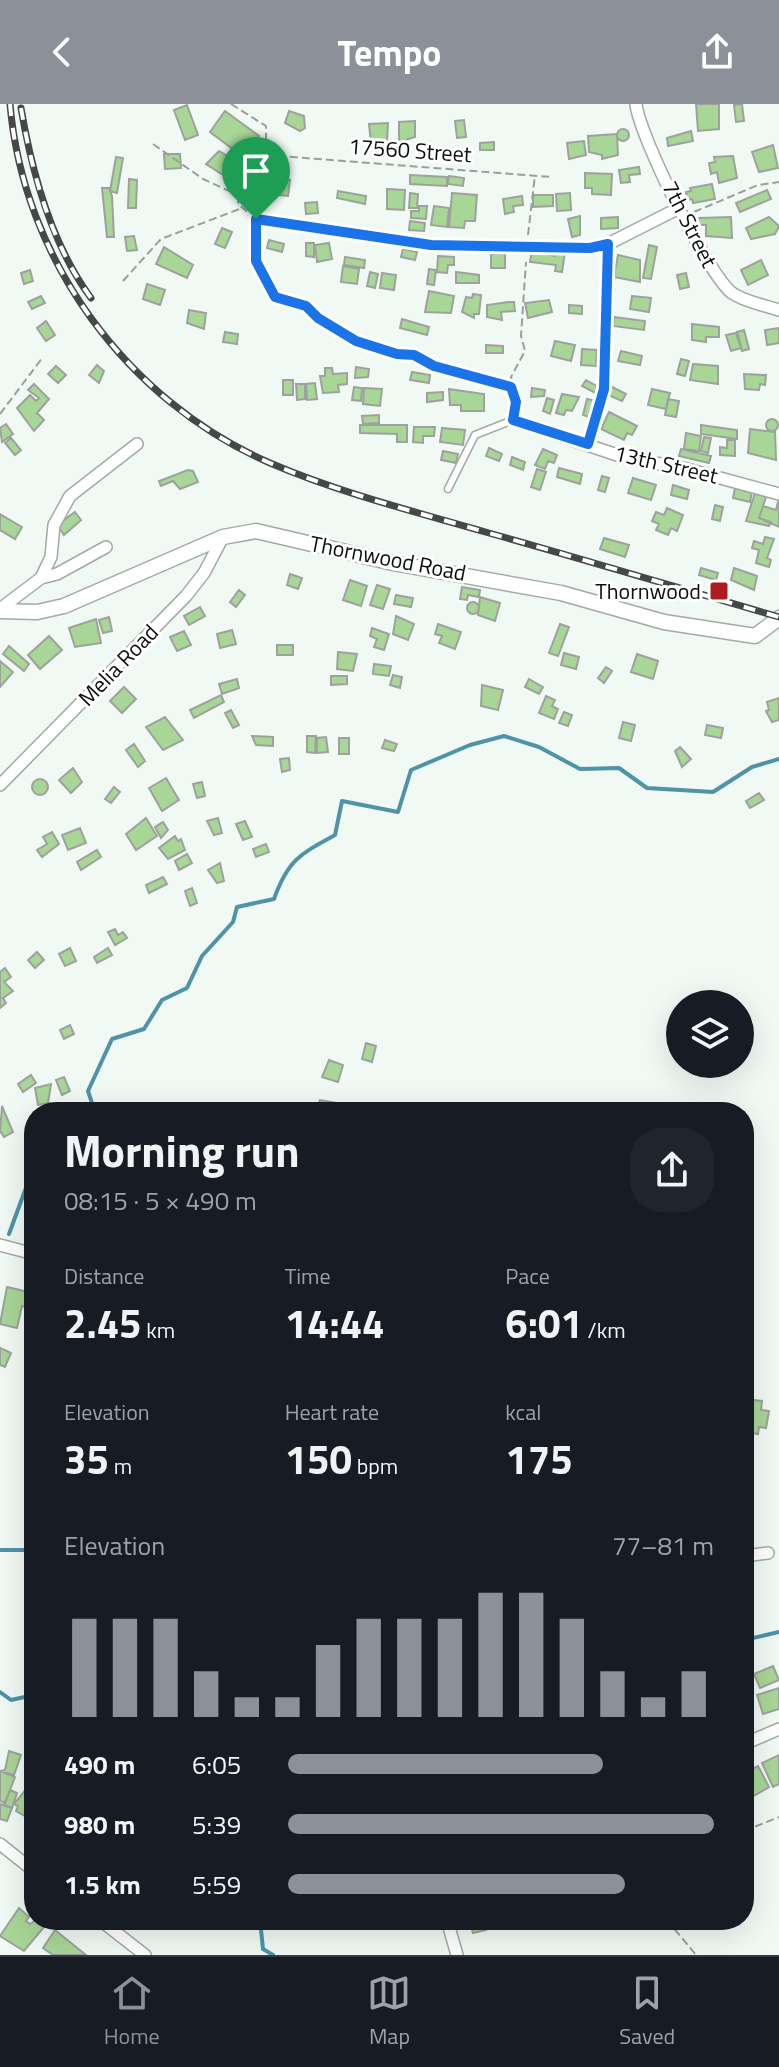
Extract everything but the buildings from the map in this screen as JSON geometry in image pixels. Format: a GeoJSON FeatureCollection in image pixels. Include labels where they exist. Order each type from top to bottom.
{"type":"FeatureCollection","features":[{"type":"Feature","properties":{"kind":"street","name":"7th Street"},"geometry":{"type":"LineString","coordinates":[[636,104],[682,212],[711,267],[731,292],[779,310]]}},
{"type":"Feature","properties":{"kind":"street"},"geometry":{"type":"LineString","coordinates":[[379,237],[431,245],[590,248],[608,244],[682,212]]}},
{"type":"Feature","properties":{"kind":"street"},"geometry":{"type":"LineString","coordinates":[[588,444],[604,389],[608,244]]}},
{"type":"Feature","properties":{"kind":"street","name":"13th Street"},"geometry":{"type":"LineString","coordinates":[[513,420],[623,457],[687,469],[779,494]]}},
{"type":"Feature","properties":{"kind":"street"},"geometry":{"type":"LineString","coordinates":[[41,578],[51,557],[54,525],[70,496],[137,444]]}},
{"type":"Feature","properties":{"kind":"street","name":"Thornwood Road"},"geometry":{"type":"LineString","coordinates":[[0,610],[37,612],[64,606],[223,537],[256,531],[393,563],[500,580],[664,622],[723,633],[755,636],[776,626]]}},
{"type":"Feature","properties":{"kind":"street","name":"Melia Road"},"geometry":{"type":"LineString","coordinates":[[0,785],[186,596],[204,573],[223,537]]}},
{"type":"Feature","properties":{"kind":"street"},"geometry":{"type":"LineString","coordinates":[[0,610],[41,578],[57,574],[106,547]]}},
{"type":"Feature","properties":{"kind":"street"},"geometry":{"type":"LineString","coordinates":[[0,1245],[24,1251]]}},
{"type":"Feature","properties":{"kind":"street"},"geometry":{"type":"LineString","coordinates":[[754,1555],[768,1553]]}},
{"type":"Feature","properties":{"kind":"street"},"geometry":{"type":"LineString","coordinates":[[754,1740],[779,1729]]}},
{"type":"Feature","properties":{"kind":"street"},"geometry":{"type":"LineString","coordinates":[[0,1844],[24,1863]]}},
{"type":"Feature","properties":{"kind":"street"},"geometry":{"type":"LineString","coordinates":[[113,1930],[145,1955]]}},
{"type":"Feature","properties":{"kind":"street"},"geometry":{"type":"LineString","coordinates":[[450,1930],[457,1955]]}},
{"type":"Feature","properties":{"kind":"lane"},"geometry":{"type":"LineString","coordinates":[[448,489],[475,435],[513,420]]}},
{"type":"Feature","properties":{"kind":"path"},"geometry":{"type":"LineString","coordinates":[[231,104],[266,126],[266,155],[239,196],[238,204],[256,219],[379,237]]}},
{"type":"Feature","properties":{"kind":"path"},"geometry":{"type":"LineString","coordinates":[[153,144],[203,179],[239,196]]}},
{"type":"Feature","properties":{"kind":"path","name":"17560 Street"},"geometry":{"type":"LineString","coordinates":[[266,155],[551,177]]}},
{"type":"Feature","properties":{"kind":"path"},"geometry":{"type":"LineString","coordinates":[[513,420],[516,402],[511,377],[525,351],[521,336],[535,175]]}},
{"type":"Feature","properties":{"kind":"path"},"geometry":{"type":"LineString","coordinates":[[682,212],[758,185],[779,182]]}},
{"type":"Feature","properties":{"kind":"path"},"geometry":{"type":"LineString","coordinates":[[123,281],[161,239],[243,208]]}},
{"type":"Feature","properties":{"kind":"path"},"geometry":{"type":"LineString","coordinates":[[256,219],[256,261],[275,297],[306,306],[318,318],[356,341],[397,354],[414,355],[434,366],[511,387]]}},
{"type":"Feature","properties":{"kind":"path"},"geometry":{"type":"LineString","coordinates":[[0,414],[43,357]]}},
{"type":"Feature","properties":{"kind":"path"},"geometry":{"type":"LineString","coordinates":[[754,1827],[779,1817]]}},
{"type":"Feature","properties":{"kind":"path"},"geometry":{"type":"LineString","coordinates":[[675,1930],[696,1955]]}},
{"type":"Feature","properties":{"kind":"waterway"},"geometry":{"type":"LineString","coordinates":[[92,1102],[88,1091],[112,1039],[144,1029],[162,1000],[187,988],[202,956],[233,922],[237,907],[274,899],[290,867],[335,835],[342,801],[398,812],[411,770],[470,745],[504,736],[539,747],[580,769],[619,768],[647,788],[713,792],[752,767],[779,759]]}},
{"type":"Feature","properties":{"kind":"waterway"},"geometry":{"type":"LineString","coordinates":[[9,1234],[24,1193]]}},
{"type":"Feature","properties":{"kind":"waterway"},"geometry":{"type":"LineString","coordinates":[[0,1550],[24,1550]]}},
{"type":"Feature","properties":{"kind":"waterway"},"geometry":{"type":"LineString","coordinates":[[754,1638],[779,1632]]}},
{"type":"Feature","properties":{"kind":"waterway"},"geometry":{"type":"LineString","coordinates":[[0,1692],[11,1700],[24,1697]]}},
{"type":"Feature","properties":{"kind":"waterway"},"geometry":{"type":"LineString","coordinates":[[261,1930],[263,1949],[273,1955]]}},
{"type":"Feature","properties":{"kind":"railway"},"geometry":{"type":"LineString","coordinates":[[10,104],[19,161],[36,217],[60,269],[91,318],[128,363],[171,403],[218,436],[270,463],[351,493],[779,617]]}},
{"type":"Feature","properties":{"kind":"railway"},"geometry":{"type":"LineString","coordinates":[[21,108],[45,207],[65,255],[91,298]]}},
{"type":"Feature","properties":{"kind":"place","name":"Thornwood"},"geometry":{"type":"Point","coordinates":[719,591]}},
{"type":"Feature","properties":{"kind":"route"},"geometry":{"type":"LineString","coordinates":[[256,219],[431,245],[510,244],[590,248],[608,244],[604,389],[588,444],[513,420],[516,402],[511,387],[492,379],[468,376],[459,370],[434,366],[414,355],[397,354],[356,341],[318,318],[306,306],[275,297],[256,261],[256,219]]}}]}
